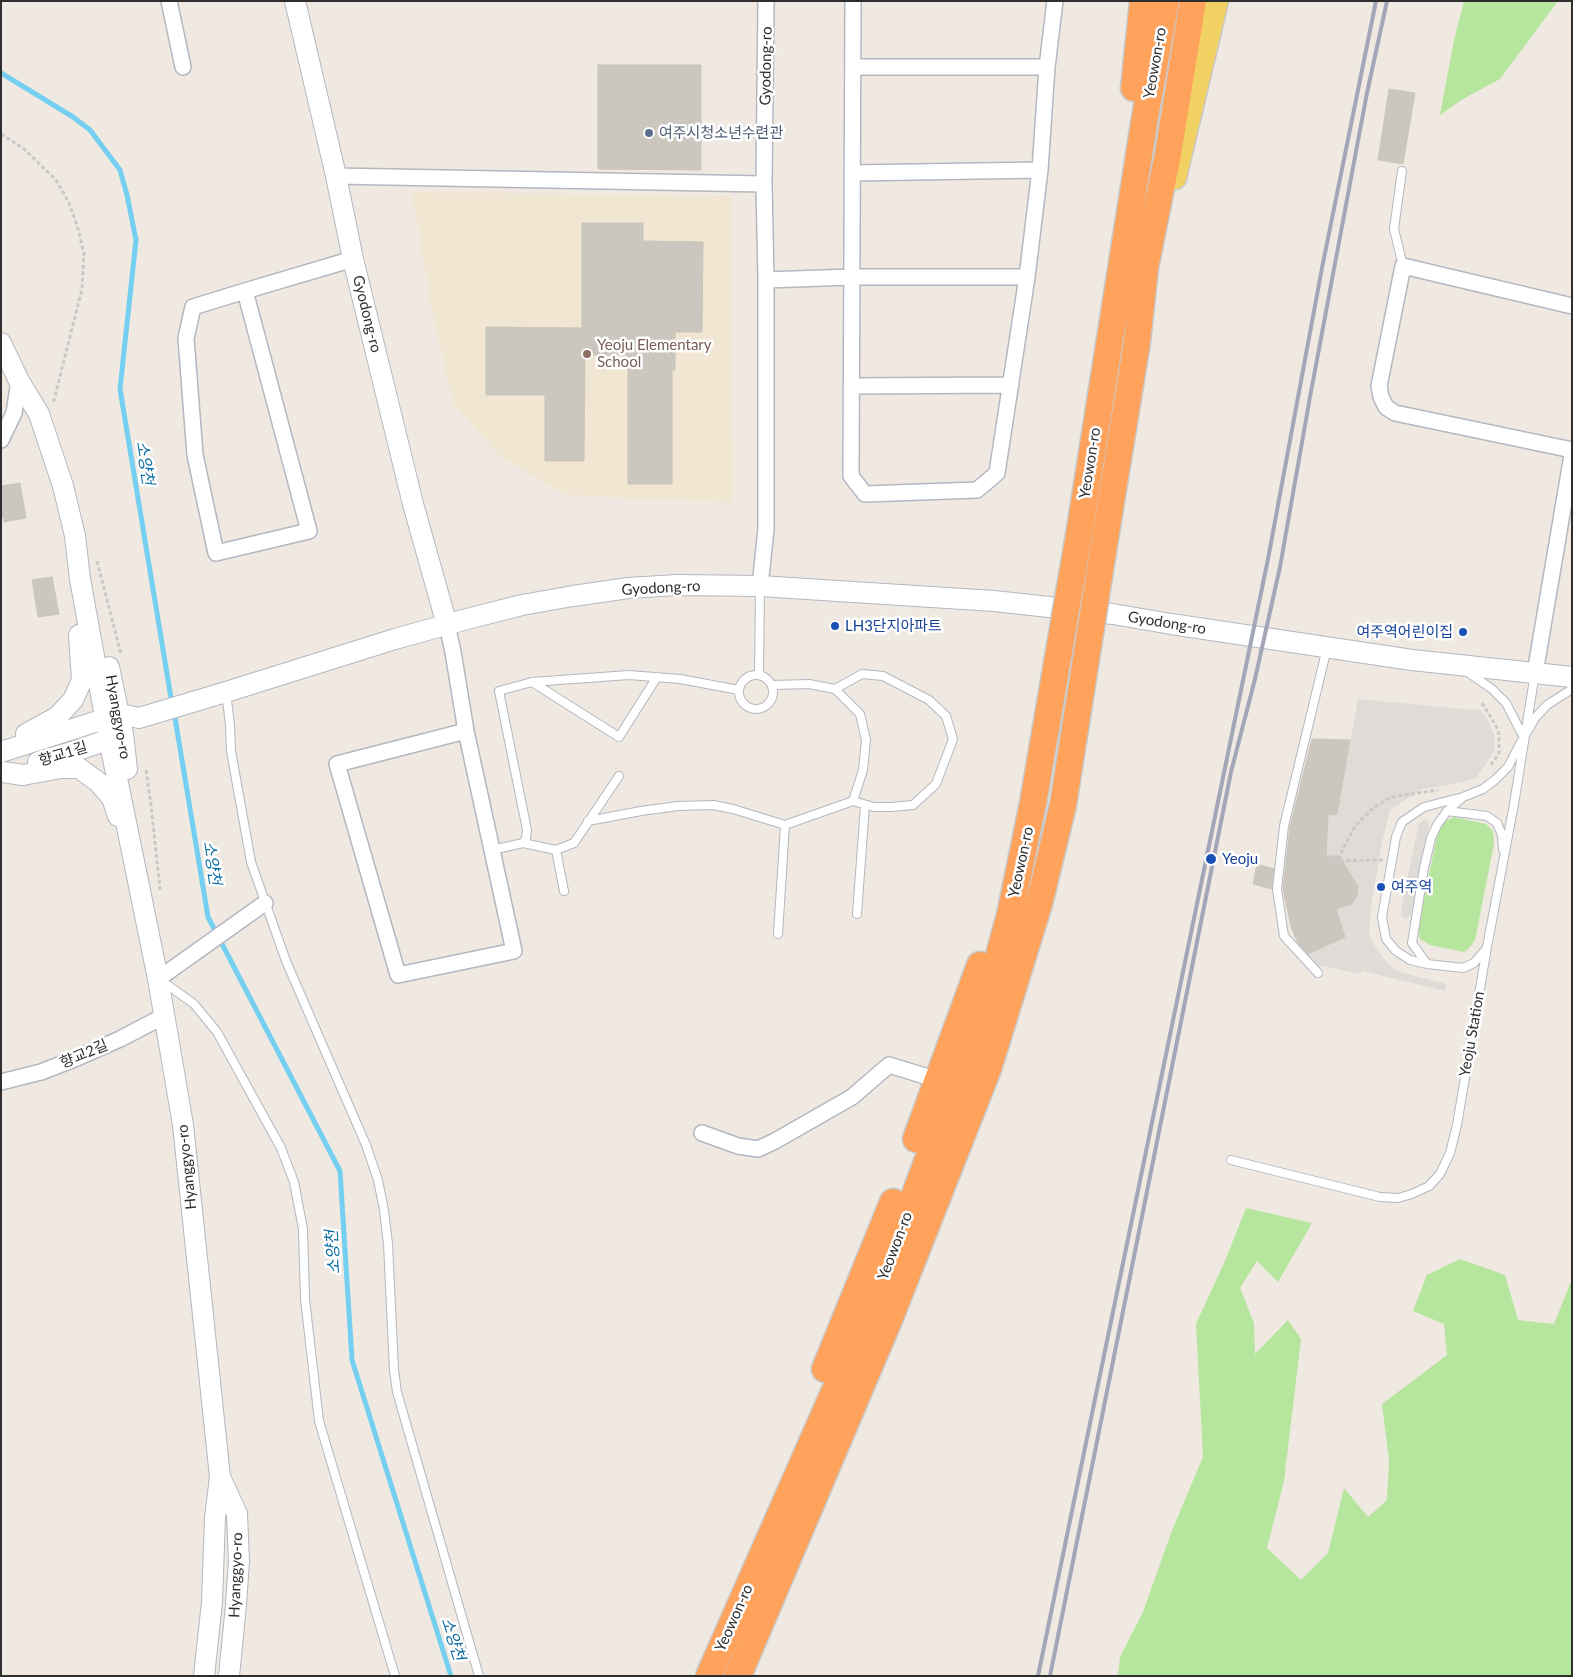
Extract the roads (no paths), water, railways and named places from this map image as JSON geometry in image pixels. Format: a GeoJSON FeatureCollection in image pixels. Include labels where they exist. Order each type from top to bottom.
{"type":"FeatureCollection","features":[{"type":"Feature","properties":{"kind":"highway"},"geometry":{"type":"LineString","coordinates":[[1117,298],[1113,260],[1132,112],[1143,1]]}},
{"type":"Feature","properties":{"kind":"highway","name":"Yeowon-ro"},"geometry":{"type":"LineString","coordinates":[[709,1676],[880,1288],[984,1009],[1010,915],[1033,803],[1079,535],[1145,117],[1166,1]]}},
{"type":"Feature","properties":{"kind":"highway","name":"Yeowon-ro"},"geometry":{"type":"LineString","coordinates":[[738,1676],[889,1320],[988,1069],[1039,904],[1063,805],[1137,342],[1145,268],[1168,154],[1193,1]]}},
{"type":"Feature","properties":{"kind":"highway"},"geometry":{"type":"LineString","coordinates":[[764,1550],[777,1486],[886,1219],[986,949],[1010,915]]}},
{"type":"Feature","properties":{"kind":"main road"},"geometry":{"type":"LineString","coordinates":[[1137,342],[1217,1]]}},
{"type":"Feature","properties":{"kind":"street"},"geometry":{"type":"LineString","coordinates":[[170,1],[183,67]]}},
{"type":"Feature","properties":{"kind":"street","name":"Gyodong-ro"},"geometry":{"type":"LineString","coordinates":[[295,1],[353,258],[412,504],[447,625]]}},
{"type":"Feature","properties":{"kind":"street","name":"Gyodong-ro"},"geometry":{"type":"LineString","coordinates":[[760,586],[766,529],[764,184],[766,1]]}},
{"type":"Feature","properties":{"kind":"street"},"geometry":{"type":"LineString","coordinates":[[853,1],[851,476],[865,494],[977,490],[997,473],[1027,277],[1040,170],[1047,67],[1055,1]]}},
{"type":"Feature","properties":{"kind":"street"},"geometry":{"type":"LineString","coordinates":[[853,67],[1047,67]]}},
{"type":"Feature","properties":{"kind":"street"},"geometry":{"type":"LineString","coordinates":[[852,173],[1040,170]]}},
{"type":"Feature","properties":{"kind":"street"},"geometry":{"type":"LineString","coordinates":[[336,176],[764,184]]}},
{"type":"Feature","properties":{"kind":"street"},"geometry":{"type":"LineString","coordinates":[[245,291],[308,531],[216,553],[195,455],[186,338],[193,307],[245,291],[353,258]]}},
{"type":"Feature","properties":{"kind":"street"},"geometry":{"type":"LineString","coordinates":[[1572,306],[1403,266],[1379,386],[1386,407],[1395,413],[1572,450]]}},
{"type":"Feature","properties":{"kind":"street"},"geometry":{"type":"LineString","coordinates":[[766,280],[852,277],[1027,277]]}},
{"type":"Feature","properties":{"kind":"street","name":"Hyanggyo-ro"},"geometry":{"type":"LineString","coordinates":[[1,343],[19,381],[39,414],[54,460],[74,536],[80,579],[94,597],[129,716],[116,737],[135,834],[134,860],[158,979],[183,1125],[220,1477],[215,1518],[212,1602],[204,1676]]}},
{"type":"Feature","properties":{"kind":"street"},"geometry":{"type":"LineString","coordinates":[[1,440],[14,413],[19,381]]}},
{"type":"Feature","properties":{"kind":"street"},"geometry":{"type":"LineString","coordinates":[[851,386],[1011,385]]}},
{"type":"Feature","properties":{"kind":"street"},"geometry":{"type":"LineString","coordinates":[[1534,673],[1572,455]]}},
{"type":"Feature","properties":{"kind":"street"},"geometry":{"type":"LineString","coordinates":[[1,750],[4,744],[36,730],[57,717],[73,700],[82,680],[81,649],[74,604],[80,579]]}},
{"type":"Feature","properties":{"kind":"street","name":"Gyodong-ro"},"geometry":{"type":"LineString","coordinates":[[221,694],[395,639],[522,606],[628,588],[677,585],[760,586],[994,601],[1113,614],[1327,648],[1572,677]]}},
{"type":"Feature","properties":{"kind":"street"},"geometry":{"type":"LineString","coordinates":[[447,625],[466,730],[514,951],[398,975],[337,764],[466,730]]}},
{"type":"Feature","properties":{"kind":"street","name":"향교1길"},"geometry":{"type":"LineString","coordinates":[[1,750],[221,694]]}},
{"type":"Feature","properties":{"kind":"street"},"geometry":{"type":"LineString","coordinates":[[116,737],[129,716]]}},
{"type":"Feature","properties":{"kind":"street","name":"향교1길"},"geometry":{"type":"LineString","coordinates":[[2,772],[116,737]]}},
{"type":"Feature","properties":{"kind":"street"},"geometry":{"type":"LineString","coordinates":[[2,772],[23,775],[61,768],[79,768],[98,782],[112,798],[134,860]]}},
{"type":"Feature","properties":{"kind":"street"},"geometry":{"type":"LineString","coordinates":[[158,979],[261,906]]}},
{"type":"Feature","properties":{"kind":"street","name":"향교2길"},"geometry":{"type":"LineString","coordinates":[[1,1082],[41,1072],[77,1058],[120,1039],[164,1016]]}},
{"type":"Feature","properties":{"kind":"street"},"geometry":{"type":"LineString","coordinates":[[702,1133],[738,1146],[758,1149],[852,1097],[889,1065],[938,1080]]}},
{"type":"Feature","properties":{"kind":"street","name":"Hyanggyo-ro"},"geometry":{"type":"LineString","coordinates":[[220,1477],[236,1514],[239,1561],[229,1676]]}},
{"type":"Feature","properties":{"kind":"lane"},"geometry":{"type":"LineString","coordinates":[[1402,171],[1394,229],[1403,266]]}},
{"type":"Feature","properties":{"kind":"lane"},"geometry":{"type":"LineString","coordinates":[[759,675],[760,586]]}},
{"type":"Feature","properties":{"kind":"lane"},"geometry":{"type":"LineString","coordinates":[[1318,973],[1284,936],[1277,889],[1284,826],[1327,648]]}},
{"type":"Feature","properties":{"kind":"lane"},"geometry":{"type":"LineString","coordinates":[[1456,664],[1492,689],[1506,703],[1524,738]]}},
{"type":"Feature","properties":{"kind":"lane","name":"Yeoju Station"},"geometry":{"type":"LineString","coordinates":[[1230,1160],[1380,1197],[1398,1198],[1429,1186],[1440,1174],[1450,1153],[1457,1125],[1487,947],[1514,804],[1534,673]]}},
{"type":"Feature","properties":{"kind":"lane"},"geometry":{"type":"LineString","coordinates":[[588,821],[669,807],[714,805],[785,824],[854,801],[865,805],[891,807],[912,805],[936,784],[953,739],[946,716],[928,700],[884,676],[862,674],[835,689]]}},
{"type":"Feature","properties":{"kind":"lane"},"geometry":{"type":"LineString","coordinates":[[523,843],[527,830],[499,691],[532,682],[629,675],[680,679],[739,690]]}},
{"type":"Feature","properties":{"kind":"lane"},"geometry":{"type":"LineString","coordinates":[[754,675],[765,676],[772,685],[773,696],[771,701],[762,708],[756,709],[742,701],[739,690],[744,680],[754,675]]}},
{"type":"Feature","properties":{"kind":"lane"},"geometry":{"type":"LineString","coordinates":[[532,682],[619,737],[657,677]]}},
{"type":"Feature","properties":{"kind":"lane"},"geometry":{"type":"LineString","coordinates":[[772,685],[809,684],[835,689],[860,714],[866,740],[863,770],[854,801]]}},
{"type":"Feature","properties":{"kind":"lane"},"geometry":{"type":"LineString","coordinates":[[1487,947],[1474,963],[1463,968],[1410,960],[1396,951],[1386,939],[1382,917],[1396,836],[1402,822],[1424,807],[1463,797],[1483,789],[1496,779],[1508,767],[1535,718],[1547,705],[1572,689]]}},
{"type":"Feature","properties":{"kind":"lane"},"geometry":{"type":"LineString","coordinates":[[221,694],[230,725],[231,751],[261,906],[366,1145],[378,1180],[388,1244],[394,1370],[397,1392],[479,1676]]}},
{"type":"Feature","properties":{"kind":"lane"},"geometry":{"type":"LineString","coordinates":[[492,850],[523,843],[556,850],[574,843],[619,776]]}},
{"type":"Feature","properties":{"kind":"lane"},"geometry":{"type":"LineString","coordinates":[[1428,964],[1412,943],[1412,933],[1431,838],[1447,811],[1463,797]]}},
{"type":"Feature","properties":{"kind":"lane"},"geometry":{"type":"LineString","coordinates":[[857,914],[865,805]]}},
{"type":"Feature","properties":{"kind":"lane"},"geometry":{"type":"LineString","coordinates":[[1447,811],[1487,816],[1497,823],[1502,835],[1504,858]]}},
{"type":"Feature","properties":{"kind":"lane"},"geometry":{"type":"LineString","coordinates":[[778,934],[785,824]]}},
{"type":"Feature","properties":{"kind":"lane"},"geometry":{"type":"LineString","coordinates":[[556,850],[564,891]]}},
{"type":"Feature","properties":{"kind":"lane"},"geometry":{"type":"LineString","coordinates":[[158,979],[194,1004],[217,1032],[280,1148],[294,1182],[303,1229],[305,1299],[319,1421],[395,1676]]}},
{"type":"Feature","properties":{"kind":"waterway","name":"소양천"},"geometry":{"type":"LineString","coordinates":[[1,73],[73,117],[90,130],[120,170],[127,195],[136,240],[120,389],[172,704]]}},
{"type":"Feature","properties":{"kind":"waterway","name":"소양천"},"geometry":{"type":"LineString","coordinates":[[174,712],[208,917],[340,1171],[352,1360],[451,1676]]}},
{"type":"Feature","properties":{"kind":"railway"},"geometry":{"type":"LineString","coordinates":[[1038,1676],[1268,559],[1322,268],[1376,1]]}},
{"type":"Feature","properties":{"kind":"railway"},"geometry":{"type":"LineString","coordinates":[[1050,1676],[1231,772],[1255,679],[1280,567],[1367,93],[1387,1]]}},
{"type":"Feature","properties":{"kind":"place","name":"여주시청소년수련관"},"geometry":{"type":"Point","coordinates":[649,133]}},
{"type":"Feature","properties":{"kind":"place","name":"Yeoju Elementary School"},"geometry":{"type":"Point","coordinates":[587,354]}},
{"type":"Feature","properties":{"kind":"place","name":"LH3단지아파트"},"geometry":{"type":"Point","coordinates":[835,626]}},
{"type":"Feature","properties":{"kind":"place","name":"여주역어린이집"},"geometry":{"type":"Point","coordinates":[1463,632]}},
{"type":"Feature","properties":{"kind":"place","name":"Yeoju"},"geometry":{"type":"Point","coordinates":[1211,859]}},
{"type":"Feature","properties":{"kind":"place","name":"여주역"},"geometry":{"type":"Point","coordinates":[1381,887]}}]}
